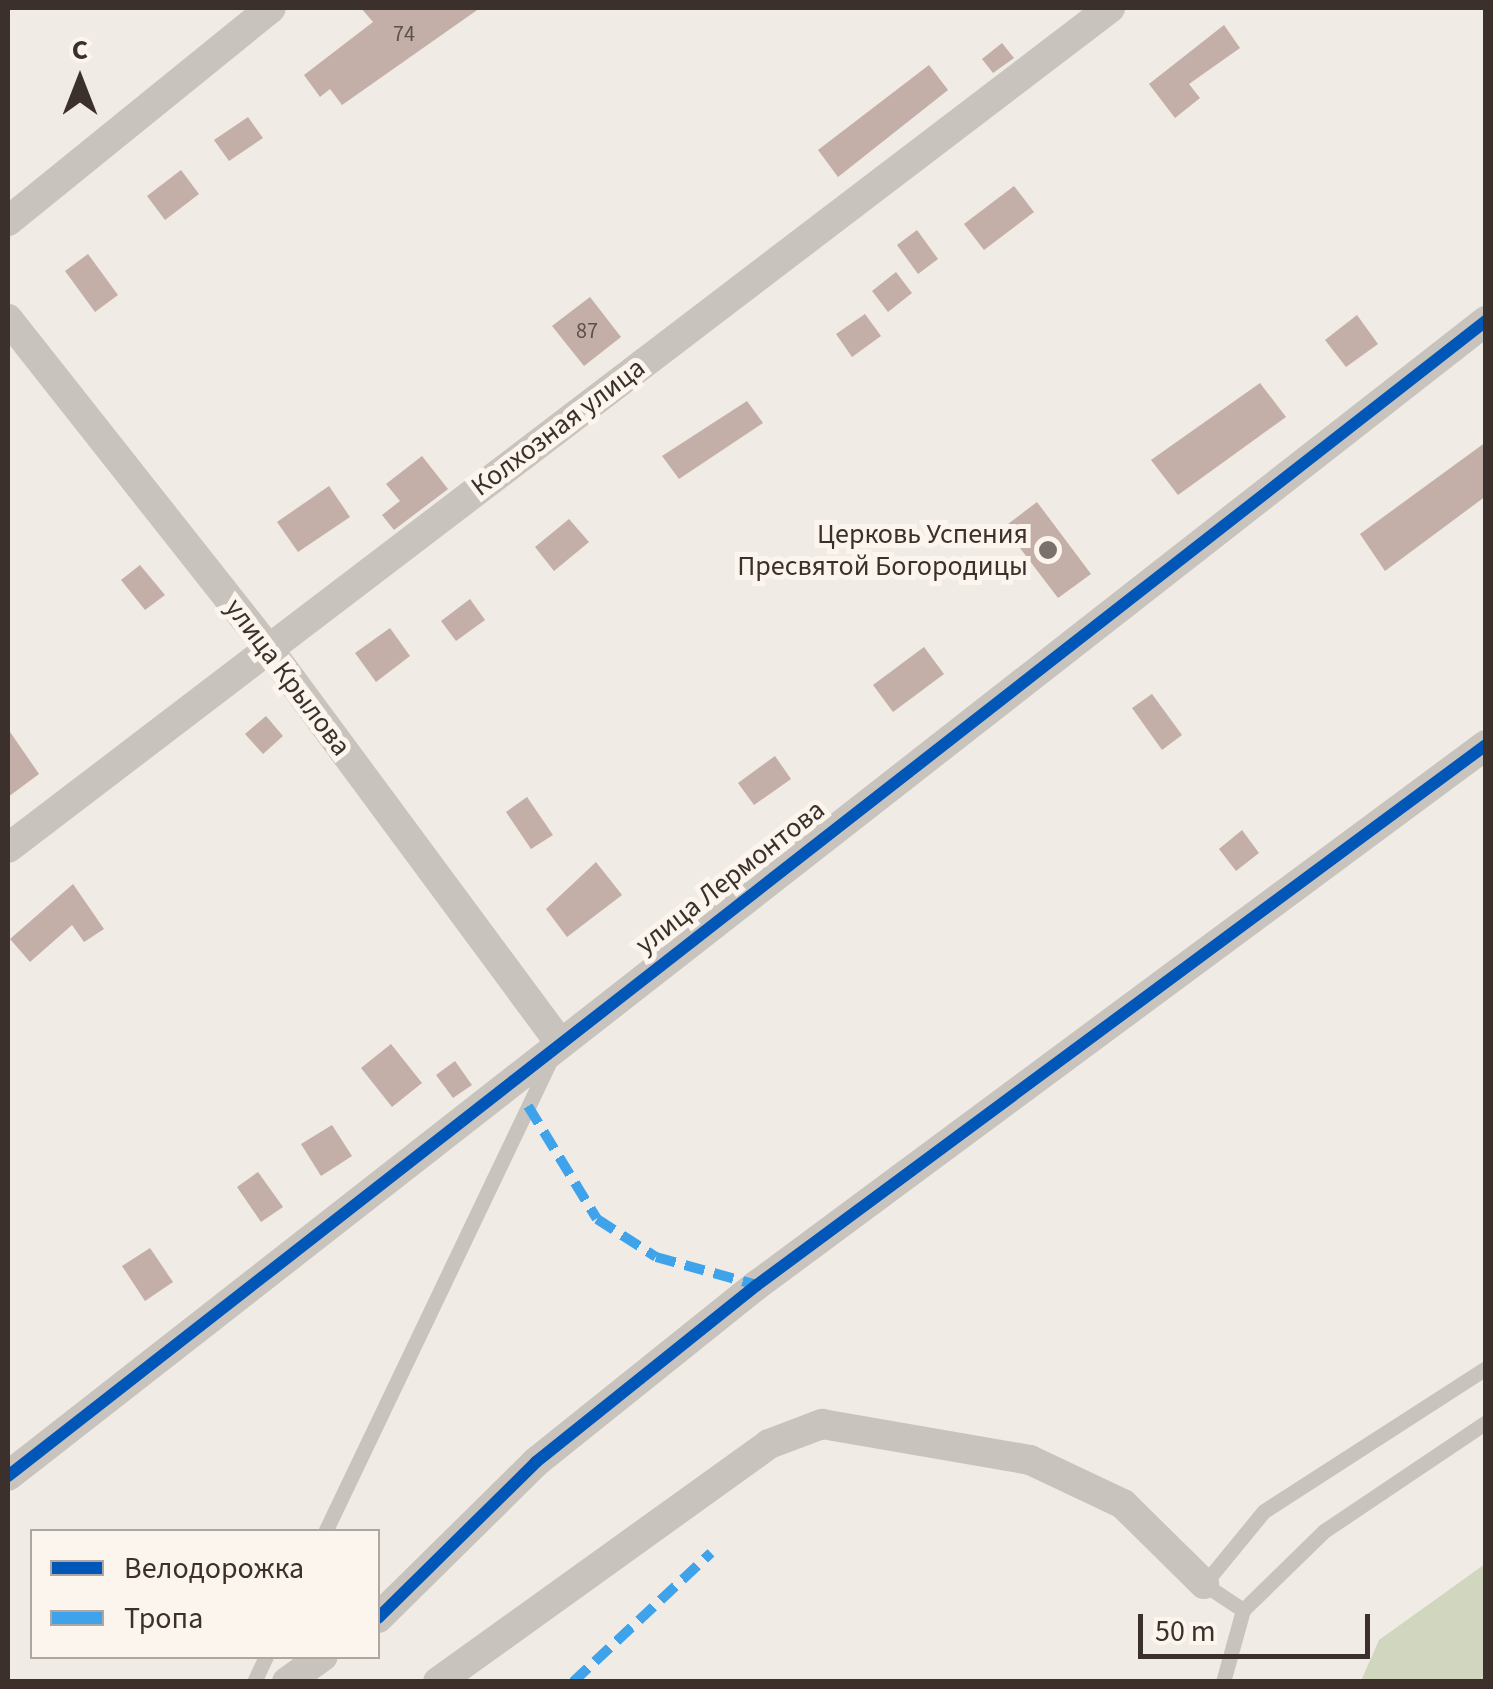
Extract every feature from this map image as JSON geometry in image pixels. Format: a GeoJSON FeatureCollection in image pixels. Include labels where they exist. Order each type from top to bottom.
{"type":"FeatureCollection","features":[{"type":"Feature","properties":{"kind":"street"},"geometry":{"type":"LineString","coordinates":[[8,221],[272,8]]}},
{"type":"Feature","properties":{"kind":"street","name":"Колхозная улица"},"geometry":{"type":"LineString","coordinates":[[8,848],[1110,8]]}},
{"type":"Feature","properties":{"kind":"street","name":"улица Крылова"},"geometry":{"type":"LineString","coordinates":[[8,319],[268,647],[559,1041]]}},
{"type":"Feature","properties":{"kind":"street","name":"улица Лермонтова"},"geometry":{"type":"LineString","coordinates":[[8,1476],[559,1041],[1486,321]]}},
{"type":"Feature","properties":{"kind":"street"},"geometry":{"type":"LineString","coordinates":[[380,1616],[536,1462],[757,1285],[1486,745]]}},
{"type":"Feature","properties":{"kind":"street"},"geometry":{"type":"LineString","coordinates":[[438,1682],[768,1444],[822,1424],[1030,1460],[1123,1504],[1204,1584]]}},
{"type":"Feature","properties":{"kind":"street"},"geometry":{"type":"LineString","coordinates":[[288,1682],[319,1659]]}},
{"type":"Feature","properties":{"kind":"lane"},"geometry":{"type":"LineString","coordinates":[[327,1529],[559,1041]]}},
{"type":"Feature","properties":{"kind":"lane"},"geometry":{"type":"LineString","coordinates":[[1243,1610],[1204,1584],[1264,1511],[1486,1368]]}},
{"type":"Feature","properties":{"kind":"lane"},"geometry":{"type":"LineString","coordinates":[[1222,1682],[1243,1610],[1324,1532],[1486,1422]]}},
{"type":"Feature","properties":{"kind":"lane"},"geometry":{"type":"LineString","coordinates":[[254,1682],[265,1659]]}},
{"type":"Feature","properties":{"kind":"green space"},"geometry":{"type":"Polygon","coordinates":[[[1485,1564],[1485,1681],[1361,1681],[1379,1640],[1485,1564]]]}},
{"type":"Feature","properties":{"kind":"building"},"geometry":{"type":"Polygon","coordinates":[[[361,8],[480,8],[342,105],[330,89],[320,97],[304,75],[373,22],[361,8]]]}},
{"type":"Feature","properties":{"kind":"building"},"geometry":{"type":"Polygon","coordinates":[[[1224,25],[1240,48],[1189,84],[1200,98],[1175,118],[1149,84],[1224,25]]]}},
{"type":"Feature","properties":{"kind":"building"},"geometry":{"type":"Polygon","coordinates":[[[1002,43],[1014,58],[993,73],[982,59],[1002,43]]]}},
{"type":"Feature","properties":{"kind":"building"},"geometry":{"type":"Polygon","coordinates":[[[929,65],[948,90],[838,177],[818,150],[929,65]]]}},
{"type":"Feature","properties":{"kind":"building"},"geometry":{"type":"Polygon","coordinates":[[[248,117],[263,138],[229,161],[214,140],[248,117]]]}},
{"type":"Feature","properties":{"kind":"building"},"geometry":{"type":"Polygon","coordinates":[[[181,170],[199,194],[165,220],[147,196],[181,170]]]}},
{"type":"Feature","properties":{"kind":"building"},"geometry":{"type":"Polygon","coordinates":[[[1014,186],[1034,212],[984,250],[964,224],[1014,186]]]}},
{"type":"Feature","properties":{"kind":"building"},"geometry":{"type":"Polygon","coordinates":[[[917,230],[938,259],[918,274],[897,245],[917,230]]]}},
{"type":"Feature","properties":{"kind":"building"},"geometry":{"type":"Polygon","coordinates":[[[88,254],[118,295],[95,312],[65,271],[88,254]]]}},
{"type":"Feature","properties":{"kind":"building"},"geometry":{"type":"Polygon","coordinates":[[[896,272],[912,293],[888,312],[872,291],[896,272]]]}},
{"type":"Feature","properties":{"kind":"building"},"geometry":{"type":"Polygon","coordinates":[[[590,297],[621,337],[584,366],[552,326],[590,297]]]}},
{"type":"Feature","properties":{"kind":"building"},"geometry":{"type":"Polygon","coordinates":[[[865,314],[881,336],[852,357],[836,334],[865,314]]]}},
{"type":"Feature","properties":{"kind":"building"},"geometry":{"type":"Polygon","coordinates":[[[1357,315],[1378,344],[1346,367],[1325,340],[1357,315]]]}},
{"type":"Feature","properties":{"kind":"building"},"geometry":{"type":"Polygon","coordinates":[[[1260,383],[1286,417],[1178,495],[1151,460],[1260,383]]]}},
{"type":"Feature","properties":{"kind":"building"},"geometry":{"type":"Polygon","coordinates":[[[747,401],[763,423],[679,479],[662,456],[747,401]]]}},
{"type":"Feature","properties":{"kind":"building"},"geometry":{"type":"Polygon","coordinates":[[[1486,442],[1486,496],[1385,571],[1360,534],[1486,442]]]}},
{"type":"Feature","properties":{"kind":"building"},"geometry":{"type":"Polygon","coordinates":[[[422,456],[448,489],[394,530],[382,515],[400,501],[386,484],[422,456]]]}},
{"type":"Feature","properties":{"kind":"building"},"geometry":{"type":"Polygon","coordinates":[[[329,486],[350,517],[298,552],[277,522],[329,486]]]}},
{"type":"Feature","properties":{"kind":"building","name":"Церковь Успения Пресвятой Богородицы"},"geometry":{"type":"Polygon","coordinates":[[[1037,502],[1091,574],[1058,598],[1004,527],[1037,502]]]}},
{"type":"Feature","properties":{"kind":"building"},"geometry":{"type":"Polygon","coordinates":[[[569,519],[589,542],[554,571],[535,547],[569,519]]]}},
{"type":"Feature","properties":{"kind":"building"},"geometry":{"type":"Polygon","coordinates":[[[140,565],[165,595],[145,610],[121,580],[140,565]]]}},
{"type":"Feature","properties":{"kind":"building"},"geometry":{"type":"Polygon","coordinates":[[[470,599],[485,620],[456,641],[441,621],[470,599]]]}},
{"type":"Feature","properties":{"kind":"building"},"geometry":{"type":"Polygon","coordinates":[[[390,628],[410,656],[376,682],[355,653],[390,628]]]}},
{"type":"Feature","properties":{"kind":"building"},"geometry":{"type":"Polygon","coordinates":[[[924,647],[944,674],[893,712],[873,685],[924,647]]]}},
{"type":"Feature","properties":{"kind":"building"},"geometry":{"type":"Polygon","coordinates":[[[1152,694],[1182,735],[1162,750],[1132,708],[1152,694]]]}},
{"type":"Feature","properties":{"kind":"building"},"geometry":{"type":"Polygon","coordinates":[[[266,716],[283,736],[263,754],[245,734],[266,716]]]}},
{"type":"Feature","properties":{"kind":"building"},"geometry":{"type":"Polygon","coordinates":[[[8,729],[39,774],[8,797],[8,729]]]}},
{"type":"Feature","properties":{"kind":"building"},"geometry":{"type":"Polygon","coordinates":[[[775,756],[791,779],[754,805],[738,783],[775,756]]]}},
{"type":"Feature","properties":{"kind":"building"},"geometry":{"type":"Polygon","coordinates":[[[527,797],[553,835],[531,849],[506,812],[527,797]]]}},
{"type":"Feature","properties":{"kind":"building"},"geometry":{"type":"Polygon","coordinates":[[[1242,830],[1259,853],[1236,871],[1219,849],[1242,830]]]}},
{"type":"Feature","properties":{"kind":"building"},"geometry":{"type":"Polygon","coordinates":[[[596,862],[622,895],[567,937],[546,909],[596,862]]]}},
{"type":"Feature","properties":{"kind":"building"},"geometry":{"type":"Polygon","coordinates":[[[73,884],[104,929],[84,942],[72,925],[30,962],[10,939],[73,884]]]}},
{"type":"Feature","properties":{"kind":"building"},"geometry":{"type":"Polygon","coordinates":[[[391,1044],[422,1083],[392,1107],[361,1068],[391,1044]]]}},
{"type":"Feature","properties":{"kind":"building"},"geometry":{"type":"Polygon","coordinates":[[[455,1061],[472,1085],[453,1098],[436,1075],[455,1061]]]}},
{"type":"Feature","properties":{"kind":"building"},"geometry":{"type":"Polygon","coordinates":[[[332,1125],[352,1156],[321,1176],[301,1144],[332,1125]]]}},
{"type":"Feature","properties":{"kind":"building"},"geometry":{"type":"Polygon","coordinates":[[[258,1172],[283,1207],[261,1222],[237,1187],[258,1172]]]}},
{"type":"Feature","properties":{"kind":"building"},"geometry":{"type":"Polygon","coordinates":[[[150,1248],[173,1282],[145,1301],[122,1266],[150,1248]]]}},
{"type":"Feature","properties":{"kind":"marked path"},"geometry":{"type":"LineString","coordinates":[[528,1106],[597,1219],[656,1257],[757,1285]]}},
{"type":"Feature","properties":{"kind":"marked path"},"geometry":{"type":"LineString","coordinates":[[573,1682],[711,1553]]}},
{"type":"Feature","properties":{"kind":"cycle path"},"geometry":{"type":"LineString","coordinates":[[8,1476],[1486,321]]}},
{"type":"Feature","properties":{"kind":"cycle path"},"geometry":{"type":"LineString","coordinates":[[380,1616],[536,1462],[757,1285],[1486,745]]}},
{"type":"Feature","properties":{"kind":"place","name":"Церковь Успения Пресвятой Богородицы"},"geometry":{"type":"Point","coordinates":[1048,550]}}]}
